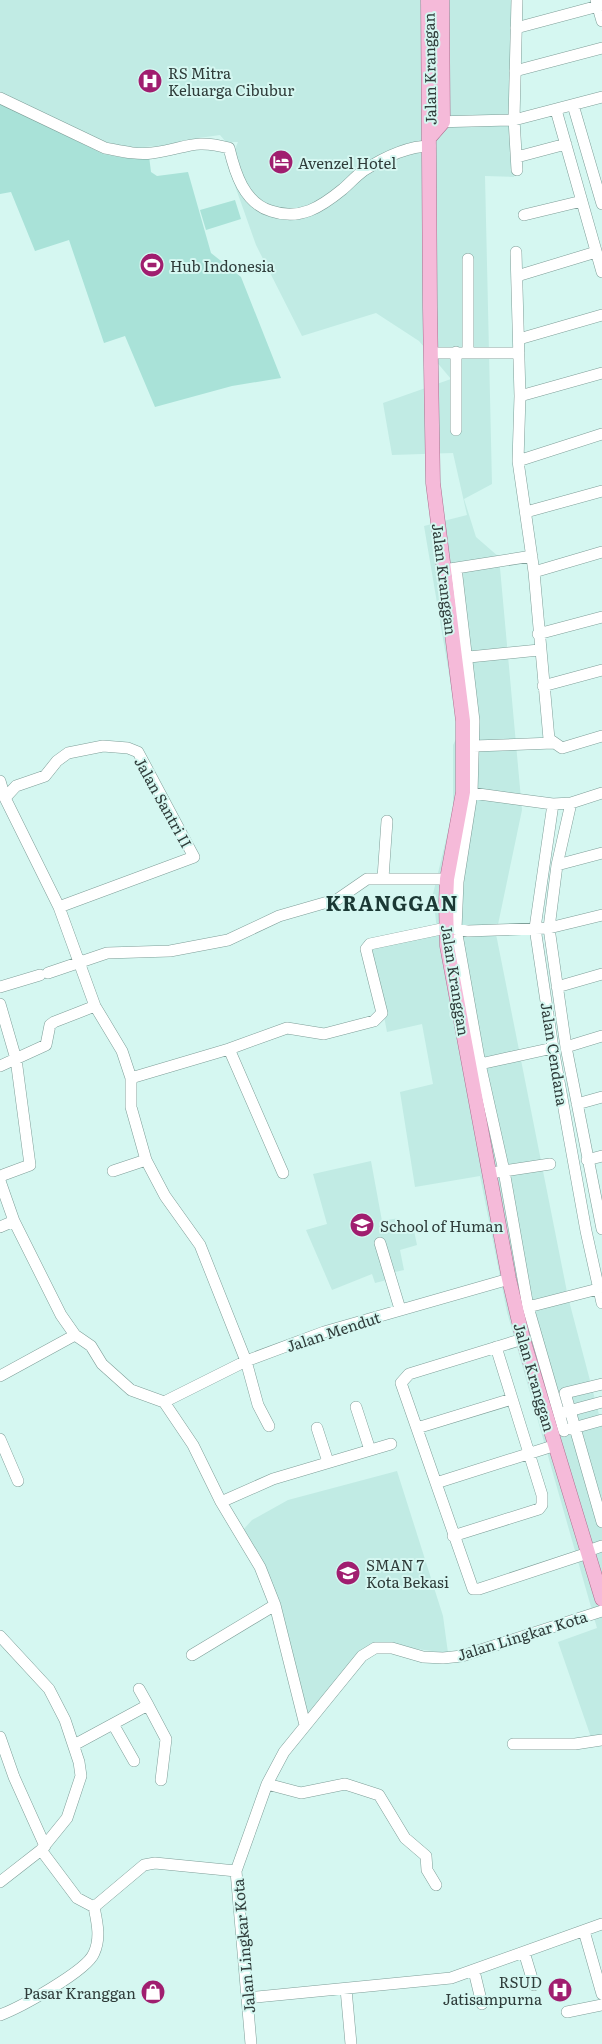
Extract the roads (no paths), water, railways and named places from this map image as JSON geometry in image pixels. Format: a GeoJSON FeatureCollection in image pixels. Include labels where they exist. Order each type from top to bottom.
{"type":"FeatureCollection","features":[{"type":"Feature","properties":{"kind":"main road","name":"Jalan Kranggan"},"geometry":{"type":"LineString","coordinates":[[428,0],[436,122]]}},
{"type":"Feature","properties":{"kind":"main road","name":"Jalan Kranggan"},"geometry":{"type":"LineString","coordinates":[[442,0],[436,122],[430,142],[430,308],[433,482],[450,569],[460,658],[467,793],[447,879],[455,988],[497,1172],[509,1279],[522,1339],[562,1434],[588,1552],[602,1599]]}},
{"type":"Feature","properties":{"kind":"street"},"geometry":{"type":"LineString","coordinates":[[517,0],[514,120],[517,170]]}},
{"type":"Feature","properties":{"kind":"street"},"geometry":{"type":"LineString","coordinates":[[516,28],[598,4],[602,21]]}},
{"type":"Feature","properties":{"kind":"street"},"geometry":{"type":"LineString","coordinates":[[515,71],[602,48]]}},
{"type":"Feature","properties":{"kind":"street"},"geometry":{"type":"LineString","coordinates":[[436,122],[514,120],[602,97]]}},
{"type":"Feature","properties":{"kind":"street"},"geometry":{"type":"LineString","coordinates":[[0,98],[105,148],[124,152],[153,153],[189,144],[210,143],[229,148],[233,165],[248,198],[260,208],[284,216],[295,216],[312,210],[343,189],[362,172],[403,150],[430,142]]}},
{"type":"Feature","properties":{"kind":"street"},"geometry":{"type":"LineString","coordinates":[[573,105],[602,204]]}},
{"type":"Feature","properties":{"kind":"street"},"geometry":{"type":"LineString","coordinates":[[556,110],[602,272]]}},
{"type":"Feature","properties":{"kind":"street"},"geometry":{"type":"LineString","coordinates":[[516,157],[566,144]]}},
{"type":"Feature","properties":{"kind":"street"},"geometry":{"type":"LineString","coordinates":[[524,216],[582,201]]}},
{"type":"Feature","properties":{"kind":"street"},"geometry":{"type":"LineString","coordinates":[[516,252],[520,396],[518,461],[534,572],[538,634],[549,739],[562,748],[602,736]]}},
{"type":"Feature","properties":{"kind":"street"},"geometry":{"type":"LineString","coordinates":[[517,276],[596,252]]}},
{"type":"Feature","properties":{"kind":"street"},"geometry":{"type":"LineString","coordinates":[[468,259],[468,352]]}},
{"type":"Feature","properties":{"kind":"street"},"geometry":{"type":"LineString","coordinates":[[519,339],[602,315]]}},
{"type":"Feature","properties":{"kind":"street"},"geometry":{"type":"LineString","coordinates":[[432,352],[519,352]]}},
{"type":"Feature","properties":{"kind":"street"},"geometry":{"type":"LineString","coordinates":[[456,352],[456,430]]}},
{"type":"Feature","properties":{"kind":"street"},"geometry":{"type":"LineString","coordinates":[[520,396],[602,372]]}},
{"type":"Feature","properties":{"kind":"street"},"geometry":{"type":"LineString","coordinates":[[518,461],[602,434]]}},
{"type":"Feature","properties":{"kind":"street"},"geometry":{"type":"LineString","coordinates":[[526,512],[602,491]]}},
{"type":"Feature","properties":{"kind":"street"},"geometry":{"type":"LineString","coordinates":[[534,572],[602,552]]}},
{"type":"Feature","properties":{"kind":"street"},"geometry":{"type":"LineString","coordinates":[[450,569],[532,556]]}},
{"type":"Feature","properties":{"kind":"street"},"geometry":{"type":"LineString","coordinates":[[538,634],[602,617]]}},
{"type":"Feature","properties":{"kind":"street"},"geometry":{"type":"LineString","coordinates":[[540,650],[460,658],[474,721],[474,746],[451,929],[480,1064],[497,1172],[553,1416],[602,1402]]}},
{"type":"Feature","properties":{"kind":"street"},"geometry":{"type":"LineString","coordinates":[[543,686],[602,670]]}},
{"type":"Feature","properties":{"kind":"street"},"geometry":{"type":"LineString","coordinates":[[474,746],[553,743]]}},
{"type":"Feature","properties":{"kind":"street","name":"Jalan Santri II"},"geometry":{"type":"LineString","coordinates":[[5,798],[16,786],[44,776],[57,761],[68,753],[103,746],[128,748],[138,752],[194,856],[59,907]]}},
{"type":"Feature","properties":{"kind":"street"},"geometry":{"type":"LineString","coordinates":[[0,781],[5,798],[59,907],[95,1006],[122,1051],[132,1078],[131,1107],[146,1160],[165,1196],[200,1245],[246,1361],[258,1405],[269,1426]]}},
{"type":"Feature","properties":{"kind":"street"},"geometry":{"type":"LineString","coordinates":[[467,793],[553,804],[571,803],[602,794]]}},
{"type":"Feature","properties":{"kind":"street"},"geometry":{"type":"LineString","coordinates":[[571,803],[557,865],[549,928],[566,1047],[587,1160],[601,1214],[602,1228]]}},
{"type":"Feature","properties":{"kind":"street","name":"Jalan Cendana"},"geometry":{"type":"LineString","coordinates":[[553,804],[535,928],[554,1048],[598,1290],[602,1303]]}},
{"type":"Feature","properties":{"kind":"street"},"geometry":{"type":"LineString","coordinates":[[383,878],[386,821]]}},
{"type":"Feature","properties":{"kind":"street"},"geometry":{"type":"LineString","coordinates":[[557,865],[602,853]]}},
{"type":"Feature","properties":{"kind":"street"},"geometry":{"type":"LineString","coordinates":[[0,987],[107,953],[170,951],[228,940],[279,916],[338,898],[367,879],[447,879]]}},
{"type":"Feature","properties":{"kind":"street"},"geometry":{"type":"LineString","coordinates":[[132,1078],[229,1049],[287,1028],[324,1034],[374,1022],[382,1013],[366,946],[370,944],[451,929],[485,931],[549,928],[602,915]]}},
{"type":"Feature","properties":{"kind":"street"},"geometry":{"type":"LineString","coordinates":[[557,987],[602,974]]}},
{"type":"Feature","properties":{"kind":"street"},"geometry":{"type":"LineString","coordinates":[[0,1004],[16,1059],[30,1165],[3,1175],[0,1180],[14,1221],[61,1315],[75,1335],[91,1346],[102,1364],[131,1390],[164,1402],[193,1446],[221,1502],[260,1567],[275,1605],[305,1725]]}},
{"type":"Feature","properties":{"kind":"street"},"geometry":{"type":"LineString","coordinates":[[0,1066],[46,1045],[50,1025],[54,1022],[95,1006]]}},
{"type":"Feature","properties":{"kind":"street"},"geometry":{"type":"LineString","coordinates":[[566,1047],[602,1036]]}},
{"type":"Feature","properties":{"kind":"street"},"geometry":{"type":"LineString","coordinates":[[480,1064],[554,1048]]}},
{"type":"Feature","properties":{"kind":"street"},"geometry":{"type":"LineString","coordinates":[[229,1049],[283,1173]]}},
{"type":"Feature","properties":{"kind":"street"},"geometry":{"type":"LineString","coordinates":[[578,1104],[602,1097]]}},
{"type":"Feature","properties":{"kind":"street"},"geometry":{"type":"LineString","coordinates":[[587,1160],[602,1156]]}},
{"type":"Feature","properties":{"kind":"street"},"geometry":{"type":"LineString","coordinates":[[113,1170],[146,1160]]}},
{"type":"Feature","properties":{"kind":"street"},"geometry":{"type":"LineString","coordinates":[[497,1172],[550,1164]]}},
{"type":"Feature","properties":{"kind":"street"},"geometry":{"type":"LineString","coordinates":[[0,1228],[14,1221]]}},
{"type":"Feature","properties":{"kind":"street"},"geometry":{"type":"LineString","coordinates":[[380,1243],[400,1310]]}},
{"type":"Feature","properties":{"kind":"street","name":"Jalan Mendut"},"geometry":{"type":"LineString","coordinates":[[164,1402],[246,1361],[324,1332],[509,1279]]}},
{"type":"Feature","properties":{"kind":"street"},"geometry":{"type":"LineString","coordinates":[[528,1307],[598,1290]]}},
{"type":"Feature","properties":{"kind":"street"},"geometry":{"type":"LineString","coordinates":[[0,1376],[75,1335]]}},
{"type":"Feature","properties":{"kind":"street"},"geometry":{"type":"LineString","coordinates":[[522,1339],[405,1377],[402,1383],[470,1585],[475,1590],[602,1546]]}},
{"type":"Feature","properties":{"kind":"street"},"geometry":{"type":"LineString","coordinates":[[453,1536],[539,1509],[542,1505],[542,1494],[496,1347]]}},
{"type":"Feature","properties":{"kind":"street"},"geometry":{"type":"LineString","coordinates":[[602,1384],[566,1393],[570,1411],[562,1434],[602,1522]]}},
{"type":"Feature","properties":{"kind":"street"},"geometry":{"type":"LineString","coordinates":[[417,1428],[512,1400]]}},
{"type":"Feature","properties":{"kind":"street"},"geometry":{"type":"LineString","coordinates":[[356,1407],[370,1450]]}},
{"type":"Feature","properties":{"kind":"street"},"geometry":{"type":"LineString","coordinates":[[436,1482],[529,1453],[562,1434],[602,1420]]}},
{"type":"Feature","properties":{"kind":"street"},"geometry":{"type":"LineString","coordinates":[[317,1428],[328,1462]]}},
{"type":"Feature","properties":{"kind":"street"},"geometry":{"type":"LineString","coordinates":[[0,1439],[6,1468],[18,1481]]}},
{"type":"Feature","properties":{"kind":"street"},"geometry":{"type":"LineString","coordinates":[[221,1502],[273,1479],[390,1444]]}},
{"type":"Feature","properties":{"kind":"street"},"geometry":{"type":"LineString","coordinates":[[192,1655],[275,1605]]}},
{"type":"Feature","properties":{"kind":"street","name":"Jalan Lingkar Kota"},"geometry":{"type":"LineString","coordinates":[[251,2044],[236,1871],[267,1784],[284,1752],[305,1725],[362,1656],[376,1648],[392,1648],[423,1657],[443,1658],[462,1656],[602,1611]]}},
{"type":"Feature","properties":{"kind":"street"},"geometry":{"type":"LineString","coordinates":[[0,1636],[49,1689],[66,1720],[81,1776],[67,1818],[43,1848],[0,1882]]}},
{"type":"Feature","properties":{"kind":"street"},"geometry":{"type":"LineString","coordinates":[[139,1689],[166,1739],[161,1780]]}},
{"type":"Feature","properties":{"kind":"street"},"geometry":{"type":"LineString","coordinates":[[74,1745],[148,1705]]}},
{"type":"Feature","properties":{"kind":"street"},"geometry":{"type":"LineString","coordinates":[[113,1724],[134,1761]]}},
{"type":"Feature","properties":{"kind":"street"},"geometry":{"type":"LineString","coordinates":[[0,1737],[4,1766],[43,1848],[77,1898],[94,1907]]}},
{"type":"Feature","properties":{"kind":"street"},"geometry":{"type":"LineString","coordinates":[[513,1744],[576,1744],[602,1740]]}},
{"type":"Feature","properties":{"kind":"street"},"geometry":{"type":"LineString","coordinates":[[267,1784],[301,1793],[345,1784],[379,1795],[405,1838],[426,1856],[427,1870],[436,1886]]}},
{"type":"Feature","properties":{"kind":"street"},"geometry":{"type":"LineString","coordinates":[[94,1907],[144,1865],[154,1863],[236,1871]]}},
{"type":"Feature","properties":{"kind":"street"},"geometry":{"type":"LineString","coordinates":[[0,2015],[32,2000],[87,1963],[94,1953],[98,1930],[94,1907]]}},
{"type":"Feature","properties":{"kind":"street"},"geometry":{"type":"LineString","coordinates":[[247,1998],[451,1978],[602,1924]]}},
{"type":"Feature","properties":{"kind":"street"},"geometry":{"type":"LineString","coordinates":[[584,1931],[602,1994]]}},
{"type":"Feature","properties":{"kind":"street"},"geometry":{"type":"LineString","coordinates":[[524,1952],[534,1985]]}},
{"type":"Feature","properties":{"kind":"street"},"geometry":{"type":"LineString","coordinates":[[474,1971],[482,2004]]}},
{"type":"Feature","properties":{"kind":"street"},"geometry":{"type":"LineString","coordinates":[[346,1989],[350,2044]]}},
{"type":"Feature","properties":{"kind":"street"},"geometry":{"type":"LineString","coordinates":[[567,2012],[602,2005]]}},
{"type":"Feature","properties":{"kind":"place","name":"RS Mitra Keluarga Cibubur"},"geometry":{"type":"Point","coordinates":[150,81]}},
{"type":"Feature","properties":{"kind":"place","name":"Avenzel Hotel"},"geometry":{"type":"Point","coordinates":[281,162]}},
{"type":"Feature","properties":{"kind":"place","name":"Hub Indonesia"},"geometry":{"type":"Point","coordinates":[152,265]}},
{"type":"Feature","properties":{"kind":"place","name":"School of Human"},"geometry":{"type":"Point","coordinates":[362,1225]}},
{"type":"Feature","properties":{"kind":"place","name":"SMAN 7 Kota Bekasi"},"geometry":{"type":"Point","coordinates":[348,1573]}},
{"type":"Feature","properties":{"kind":"place","name":"RSUD Jatisampurna"},"geometry":{"type":"Point","coordinates":[560,1990]}},
{"type":"Feature","properties":{"kind":"place","name":"Pasar Kranggan"},"geometry":{"type":"Point","coordinates":[153,1992]}},
{"type":"Feature","properties":{"kind":"district","name":"KRANGGAN"},"geometry":{"type":"Point","coordinates":[392,902]}}]}
